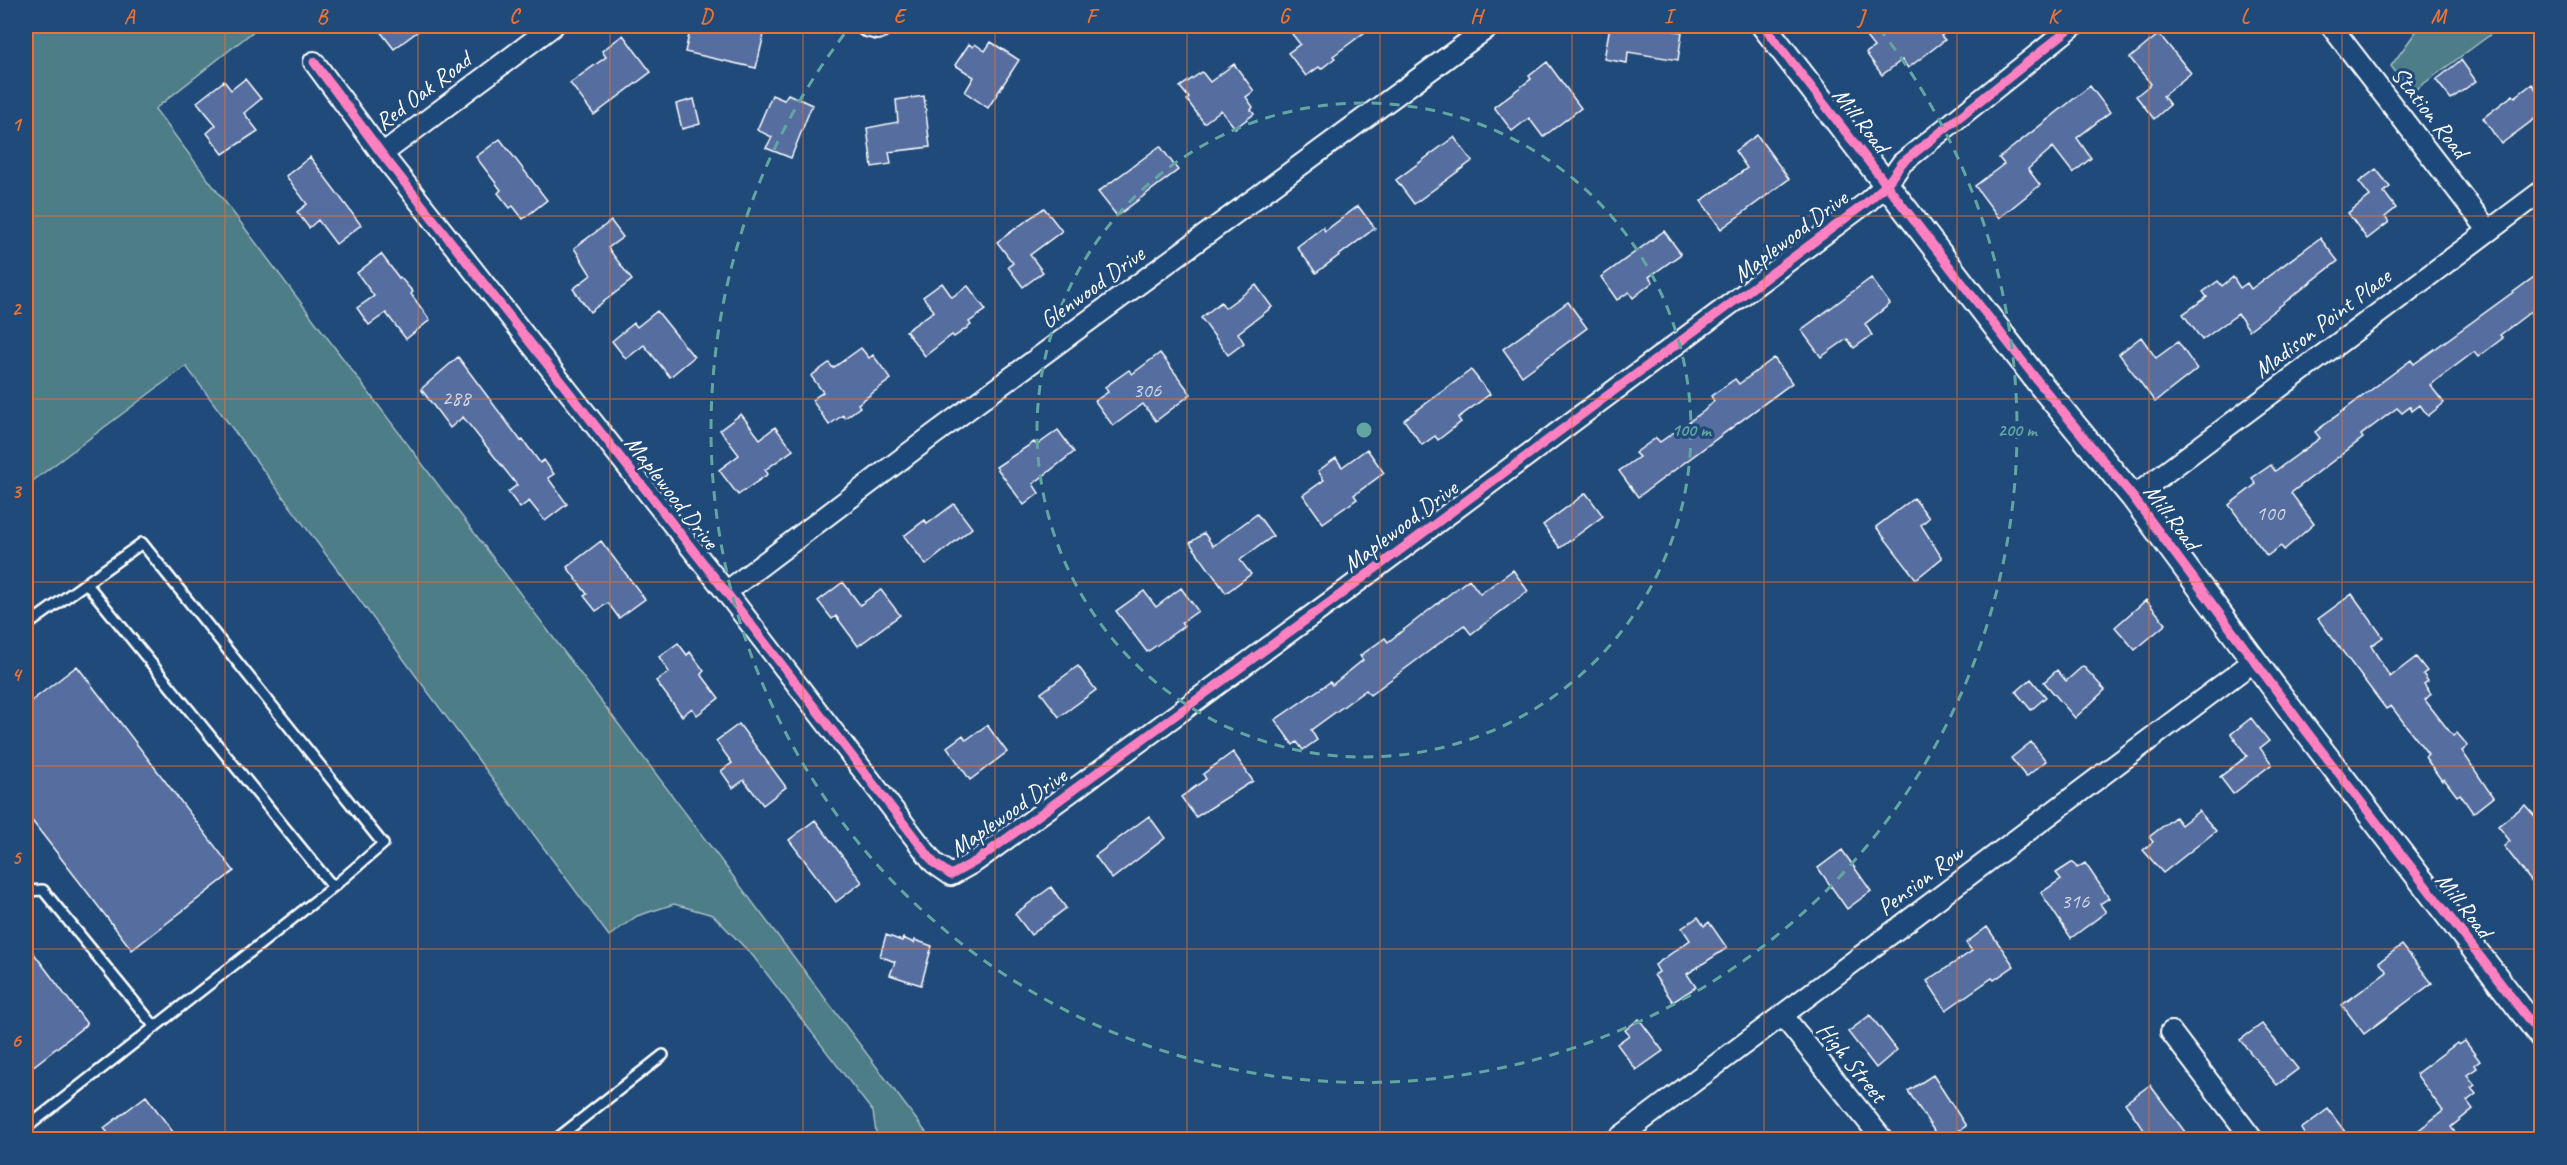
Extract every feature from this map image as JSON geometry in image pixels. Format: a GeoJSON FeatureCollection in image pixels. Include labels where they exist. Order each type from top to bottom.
{"type":"FeatureCollection","features":[{"type":"Feature","properties":{"kind":"street","name":"Red Oak Road"},"geometry":{"type":"LineString","coordinates":[[382,154],[553,26]]}},
{"type":"Feature","properties":{"kind":"street"},"geometry":{"type":"LineString","coordinates":[[866,26],[878,29],[883,26]]}},
{"type":"Feature","properties":{"kind":"street","name":"Glenwood Drive"},"geometry":{"type":"LineString","coordinates":[[726,592],[933,435],[1490,26]]}},
{"type":"Feature","properties":{"kind":"street","name":"Mill Road"},"geometry":{"type":"LineString","coordinates":[[1764,26],[2040,384],[2133,497],[2254,661],[2541,1037]]}},
{"type":"Feature","properties":{"kind":"street"},"geometry":{"type":"LineString","coordinates":[[1887,184],[1902,163],[2073,26]]}},
{"type":"Feature","properties":{"kind":"street","name":"Station Road"},"geometry":{"type":"LineString","coordinates":[[2331,26],[2488,230]]}},
{"type":"Feature","properties":{"kind":"street","name":"Maplewood Drive"},"geometry":{"type":"LineString","coordinates":[[314,62],[382,154],[726,592],[934,863],[951,875],[976,861],[1329,603],[1793,259],[1887,184]]}},
{"type":"Feature","properties":{"kind":"street","name":"Madison Point Place"},"geometry":{"type":"LineString","coordinates":[[2133,497],[2541,191]]}},
{"type":"Feature","properties":{"kind":"street","name":"Pension Row"},"geometry":{"type":"LineString","coordinates":[[1616,1140],[2254,661]]}},
{"type":"Feature","properties":{"kind":"street","name":"High Street"},"geometry":{"type":"LineString","coordinates":[[1783,1016],[1883,1140]]}},
{"type":"Feature","properties":{"kind":"street"},"geometry":{"type":"LineString","coordinates":[[2171,1032],[2253,1140]]}},
{"type":"Feature","properties":{"kind":"lane"},"geometry":{"type":"LineString","coordinates":[[26,626],[142,543],[383,844],[333,887],[26,1128]]}},
{"type":"Feature","properties":{"kind":"lane"},"geometry":{"type":"LineString","coordinates":[[86,583],[333,887]]}},
{"type":"Feature","properties":{"kind":"lane"},"geometry":{"type":"LineString","coordinates":[[26,891],[43,890],[156,1027]]}},
{"type":"Feature","properties":{"kind":"lane"},"geometry":{"type":"LineString","coordinates":[[555,1140],[663,1055]]}},
{"type":"Feature","properties":{"kind":"green space"},"geometry":{"type":"Polygon","coordinates":[[[26,26],[260,26],[155,109],[931,1139],[877,1139],[873,1112],[753,956],[713,915],[674,904],[637,916],[609,936],[186,366],[26,486],[26,26]]]}},
{"type":"Feature","properties":{"kind":"green space"},"geometry":{"type":"Polygon","coordinates":[[[2420,26],[2502,26],[2411,93],[2391,66],[2420,26]]]}},
{"type":"Feature","properties":{"kind":"building"},"geometry":{"type":"Polygon","coordinates":[[[376,26],[425,26],[394,49],[376,26]]]}},
{"type":"Feature","properties":{"kind":"building"},"geometry":{"type":"Polygon","coordinates":[[[691,26],[766,26],[756,68],[685,52],[691,26]]]}},
{"type":"Feature","properties":{"kind":"building"},"geometry":{"type":"Polygon","coordinates":[[[1303,26],[1373,26],[1333,56],[1335,58],[1321,69],[1319,67],[1306,76],[1288,53],[1300,44],[1292,34],[1303,26]]]}},
{"type":"Feature","properties":{"kind":"building"},"geometry":{"type":"Polygon","coordinates":[[[1610,26],[1658,26],[1658,28],[1682,32],[1678,60],[1628,52],[1627,63],[1604,59],[1610,26]]]}},
{"type":"Feature","properties":{"kind":"building"},"geometry":{"type":"Polygon","coordinates":[[[1881,26],[1954,26],[1941,36],[1945,40],[1908,68],[1902,60],[1882,75],[1866,53],[1874,47],[1866,37],[1881,26]]]}},
{"type":"Feature","properties":{"kind":"building"},"geometry":{"type":"Polygon","coordinates":[[[2159,34],[2191,73],[2163,96],[2170,105],[2154,119],[2136,96],[2151,84],[2130,58],[2159,34]]]}},
{"type":"Feature","properties":{"kind":"building"},"geometry":{"type":"Polygon","coordinates":[[[623,35],[651,72],[594,115],[570,83],[606,57],[602,51],[623,35]]]}},
{"type":"Feature","properties":{"kind":"building"},"geometry":{"type":"Polygon","coordinates":[[[991,42],[1019,60],[988,108],[965,92],[974,77],[955,65],[969,44],[973,47],[975,44],[985,51],[991,42]]]}},
{"type":"Feature","properties":{"kind":"building"},"geometry":{"type":"Polygon","coordinates":[[[2461,60],[2476,81],[2451,99],[2436,80],[2461,60]]]}},
{"type":"Feature","properties":{"kind":"building"},"geometry":{"type":"Polygon","coordinates":[[[1547,62],[1581,108],[1543,137],[1529,118],[1512,131],[1494,107],[1531,79],[1529,76],[1547,62]]]}},
{"type":"Feature","properties":{"kind":"building"},"geometry":{"type":"Polygon","coordinates":[[[1234,64],[1254,91],[1246,97],[1253,107],[1251,110],[1254,114],[1235,128],[1221,110],[1204,123],[1180,87],[1202,72],[1210,82],[1234,64]]]}},
{"type":"Feature","properties":{"kind":"building"},"geometry":{"type":"Polygon","coordinates":[[[245,79],[261,99],[244,113],[258,131],[223,154],[207,133],[216,125],[197,102],[224,81],[231,90],[245,79]]]}},
{"type":"Feature","properties":{"kind":"building"},"geometry":{"type":"Polygon","coordinates":[[[2532,84],[2541,97],[2541,114],[2501,144],[2483,118],[2532,84]]]}},
{"type":"Feature","properties":{"kind":"building"},"geometry":{"type":"Polygon","coordinates":[[[2090,86],[2110,112],[2077,138],[2091,158],[2073,173],[2053,147],[2028,169],[2040,185],[1999,218],[1975,186],[2004,164],[1999,158],[2090,86]]]}},
{"type":"Feature","properties":{"kind":"building"},"geometry":{"type":"Polygon","coordinates":[[[788,94],[812,105],[791,158],[766,148],[772,137],[757,130],[772,95],[784,100],[788,94]]]}},
{"type":"Feature","properties":{"kind":"building"},"geometry":{"type":"Polygon","coordinates":[[[924,96],[930,147],[889,152],[891,164],[872,167],[867,128],[898,122],[896,100],[924,96]]]}},
{"type":"Feature","properties":{"kind":"building"},"geometry":{"type":"Polygon","coordinates":[[[694,99],[700,124],[682,129],[676,104],[694,99]]]}},
{"type":"Feature","properties":{"kind":"building"},"geometry":{"type":"Polygon","coordinates":[[[1757,135],[1789,179],[1721,229],[1701,201],[1747,168],[1735,151],[1757,135]]]}},
{"type":"Feature","properties":{"kind":"building"},"geometry":{"type":"Polygon","coordinates":[[[1454,137],[1472,161],[1414,204],[1396,180],[1454,137]]]}},
{"type":"Feature","properties":{"kind":"building"},"geometry":{"type":"Polygon","coordinates":[[[500,139],[547,200],[523,219],[513,206],[510,208],[498,193],[501,190],[476,157],[500,139]]]}},
{"type":"Feature","properties":{"kind":"building"},"geometry":{"type":"Polygon","coordinates":[[[1160,146],[1178,170],[1117,216],[1098,192],[1160,146]]]}},
{"type":"Feature","properties":{"kind":"building"},"geometry":{"type":"Polygon","coordinates":[[[310,157],[361,225],[336,244],[318,220],[309,228],[297,212],[307,204],[286,176],[310,157]]]}},
{"type":"Feature","properties":{"kind":"building"},"geometry":{"type":"Polygon","coordinates":[[[2376,169],[2390,187],[2384,192],[2396,208],[2385,217],[2389,222],[2367,239],[2348,213],[2370,196],[2359,182],[2376,169]]]}},
{"type":"Feature","properties":{"kind":"building"},"geometry":{"type":"Polygon","coordinates":[[[1358,206],[1375,228],[1316,273],[1297,247],[1323,227],[1325,231],[1358,206]]]}},
{"type":"Feature","properties":{"kind":"building"},"geometry":{"type":"Polygon","coordinates":[[[1044,208],[1062,231],[1030,255],[1043,272],[1023,287],[1008,267],[1013,263],[997,242],[1044,208]]]}},
{"type":"Feature","properties":{"kind":"building"},"geometry":{"type":"Polygon","coordinates":[[[611,221],[623,237],[608,248],[632,280],[590,312],[573,289],[591,275],[574,248],[611,221]]]}},
{"type":"Feature","properties":{"kind":"building"},"geometry":{"type":"Polygon","coordinates":[[[1664,231],[1681,254],[1649,277],[1653,282],[1633,298],[1629,292],[1617,300],[1601,277],[1664,231]]]}},
{"type":"Feature","properties":{"kind":"building"},"geometry":{"type":"Polygon","coordinates":[[[2320,238],[2338,261],[2249,330],[2238,314],[2202,340],[2183,314],[2207,297],[2203,292],[2218,281],[2222,286],[2233,277],[2240,288],[2247,283],[2251,289],[2320,238]]]}},
{"type":"Feature","properties":{"kind":"building"},"geometry":{"type":"Polygon","coordinates":[[[381,254],[413,292],[411,294],[430,320],[406,339],[386,313],[369,325],[357,308],[374,296],[357,273],[381,254]]]}},
{"type":"Feature","properties":{"kind":"building"},"geometry":{"type":"Polygon","coordinates":[[[2541,272],[2541,304],[2500,335],[2503,338],[2478,357],[2474,352],[2430,385],[2444,403],[2428,416],[2420,405],[2412,411],[2410,407],[2402,413],[2397,408],[2361,435],[2363,438],[2291,493],[2314,524],[2284,550],[2281,546],[2267,556],[2229,505],[2256,484],[2252,478],[2271,465],[2275,471],[2320,438],[2315,432],[2411,360],[2414,364],[2541,272]]]}},
{"type":"Feature","properties":{"kind":"building"},"geometry":{"type":"Polygon","coordinates":[[[1871,278],[1890,304],[1865,324],[1872,335],[1854,348],[1847,339],[1821,357],[1801,330],[1871,278]]]}},
{"type":"Feature","properties":{"kind":"building"},"geometry":{"type":"Polygon","coordinates":[[[942,283],[952,297],[968,286],[986,310],[969,322],[971,325],[954,337],[952,335],[925,356],[906,331],[934,311],[923,297],[942,283]]]}},
{"type":"Feature","properties":{"kind":"building"},"geometry":{"type":"Polygon","coordinates":[[[1256,285],[1272,307],[1238,333],[1244,343],[1228,355],[1201,318],[1221,302],[1225,308],[1256,285]]]}},
{"type":"Feature","properties":{"kind":"building"},"geometry":{"type":"Polygon","coordinates":[[[1568,302],[1587,328],[1522,376],[1503,349],[1568,302]]]}},
{"type":"Feature","properties":{"kind":"building"},"geometry":{"type":"Polygon","coordinates":[[[657,311],[694,357],[670,377],[644,345],[626,359],[612,341],[634,323],[637,327],[657,311]]]}},
{"type":"Feature","properties":{"kind":"building"},"geometry":{"type":"Polygon","coordinates":[[[2141,337],[2156,358],[2178,342],[2197,369],[2155,402],[2119,354],[2141,337]]]}},
{"type":"Feature","properties":{"kind":"building"},"geometry":{"type":"Polygon","coordinates":[[[861,348],[869,358],[873,355],[891,379],[858,404],[860,407],[845,418],[843,415],[829,425],[812,400],[823,392],[811,376],[829,363],[833,368],[861,348]]]}},
{"type":"Feature","properties":{"kind":"building"},"geometry":{"type":"Polygon","coordinates":[[[1160,353],[1191,394],[1156,421],[1143,404],[1113,426],[1095,401],[1108,392],[1105,387],[1129,370],[1132,374],[1160,353]]]}},
{"type":"Feature","properties":{"kind":"building"},"geometry":{"type":"Polygon","coordinates":[[[458,357],[521,441],[523,440],[540,463],[544,460],[554,474],[548,478],[567,504],[545,521],[529,501],[520,508],[508,492],[517,485],[463,417],[450,428],[421,389],[458,357]]]}},
{"type":"Feature","properties":{"kind":"building"},"geometry":{"type":"Polygon","coordinates":[[[1774,358],[1792,383],[1638,497],[1619,471],[1639,457],[1635,453],[1656,438],[1660,442],[1704,411],[1714,401],[1711,396],[1735,379],[1739,384],[1774,358]]]}},
{"type":"Feature","properties":{"kind":"building"},"geometry":{"type":"Polygon","coordinates":[[[1471,370],[1490,394],[1458,418],[1461,422],[1438,440],[1435,436],[1422,445],[1404,420],[1471,370]]]}},
{"type":"Feature","properties":{"kind":"building"},"geometry":{"type":"Polygon","coordinates":[[[741,414],[760,439],[775,427],[793,450],[765,470],[768,474],[738,495],[719,470],[739,455],[720,430],[741,414]]]}},
{"type":"Feature","properties":{"kind":"building"},"geometry":{"type":"Polygon","coordinates":[[[1058,430],[1074,452],[1033,484],[1039,493],[1024,505],[996,467],[1034,442],[1037,445],[1058,430]]]}},
{"type":"Feature","properties":{"kind":"building"},"geometry":{"type":"Polygon","coordinates":[[[1367,449],[1384,473],[1354,495],[1357,499],[1323,523],[1303,495],[1324,480],[1318,471],[1336,458],[1342,467],[1367,449]]]}},
{"type":"Feature","properties":{"kind":"building"},"geometry":{"type":"Polygon","coordinates":[[[1586,493],[1603,516],[1560,548],[1543,525],[1586,493]]]}},
{"type":"Feature","properties":{"kind":"building"},"geometry":{"type":"Polygon","coordinates":[[[1914,498],[1929,518],[1921,525],[1942,558],[1916,579],[1876,527],[1914,498]]]}},
{"type":"Feature","properties":{"kind":"building"},"geometry":{"type":"Polygon","coordinates":[[[954,504],[972,528],[926,565],[904,536],[925,520],[927,524],[954,504]]]}},
{"type":"Feature","properties":{"kind":"building"},"geometry":{"type":"Polygon","coordinates":[[[1257,514],[1273,536],[1240,560],[1251,574],[1226,593],[1190,543],[1204,533],[1213,546],[1257,514]]]}},
{"type":"Feature","properties":{"kind":"building"},"geometry":{"type":"Polygon","coordinates":[[[601,541],[645,599],[619,618],[608,603],[596,611],[584,596],[587,594],[567,567],[601,541]]]}},
{"type":"Feature","properties":{"kind":"building"},"geometry":{"type":"Polygon","coordinates":[[[1513,570],[1528,591],[1471,634],[1464,625],[1370,695],[1366,690],[1311,730],[1317,740],[1303,750],[1297,742],[1293,745],[1275,720],[1330,682],[1332,685],[1363,660],[1360,656],[1385,638],[1388,642],[1469,579],[1480,594],[1513,570]]]}},
{"type":"Feature","properties":{"kind":"building"},"geometry":{"type":"Polygon","coordinates":[[[843,582],[860,605],[881,590],[900,615],[858,646],[836,616],[832,619],[818,601],[843,582]]]}},
{"type":"Feature","properties":{"kind":"building"},"geometry":{"type":"Polygon","coordinates":[[[1181,588],[1198,611],[1181,623],[1184,626],[1147,652],[1116,611],[1144,591],[1156,607],[1181,588]]]}},
{"type":"Feature","properties":{"kind":"building"},"geometry":{"type":"Polygon","coordinates":[[[2352,594],[2383,637],[2371,646],[2390,677],[2416,657],[2427,671],[2423,674],[2428,681],[2424,684],[2431,694],[2425,700],[2453,736],[2457,733],[2468,746],[2462,751],[2493,797],[2473,813],[2460,794],[2457,796],[2444,779],[2442,781],[2425,757],[2428,754],[2391,706],[2386,709],[2318,619],[2352,594]]]}},
{"type":"Feature","properties":{"kind":"building"},"geometry":{"type":"Polygon","coordinates":[[[2146,600],[2166,624],[2135,650],[2115,627],[2146,600]]]}},
{"type":"Feature","properties":{"kind":"building"},"geometry":{"type":"Polygon","coordinates":[[[678,643],[687,655],[690,652],[704,671],[701,674],[719,698],[697,715],[692,708],[682,716],[656,681],[669,672],[659,657],[678,643]]]}},
{"type":"Feature","properties":{"kind":"building"},"geometry":{"type":"Polygon","coordinates":[[[77,666],[234,871],[132,950],[26,813],[26,705],[77,666]]]}},
{"type":"Feature","properties":{"kind":"building"},"geometry":{"type":"Polygon","coordinates":[[[1078,666],[1096,690],[1059,717],[1041,693],[1078,666]]]}},
{"type":"Feature","properties":{"kind":"building"},"geometry":{"type":"Polygon","coordinates":[[[2083,666],[2105,690],[2075,718],[2044,682],[2057,670],[2066,681],[2083,666]]]}},
{"type":"Feature","properties":{"kind":"building"},"geometry":{"type":"Polygon","coordinates":[[[2031,679],[2046,697],[2031,710],[2016,692],[2031,679]]]}},
{"type":"Feature","properties":{"kind":"building"},"geometry":{"type":"Polygon","coordinates":[[[2251,718],[2269,741],[2260,748],[2272,764],[2233,794],[2220,777],[2247,756],[2231,734],[2251,718]]]}},
{"type":"Feature","properties":{"kind":"building"},"geometry":{"type":"Polygon","coordinates":[[[739,724],[786,787],[763,805],[744,780],[733,788],[721,771],[732,763],[716,741],[739,724]]]}},
{"type":"Feature","properties":{"kind":"building"},"geometry":{"type":"Polygon","coordinates":[[[987,725],[1007,752],[970,780],[947,747],[963,735],[966,740],[987,725]]]}},
{"type":"Feature","properties":{"kind":"building"},"geometry":{"type":"Polygon","coordinates":[[[2031,742],[2046,761],[2026,777],[2011,758],[2031,742]]]}},
{"type":"Feature","properties":{"kind":"building"},"geometry":{"type":"Polygon","coordinates":[[[1233,752],[1253,781],[1196,817],[1181,797],[1206,779],[1203,774],[1233,752]]]}},
{"type":"Feature","properties":{"kind":"building"},"geometry":{"type":"Polygon","coordinates":[[[2525,805],[2541,823],[2541,894],[2504,846],[2510,841],[2498,826],[2525,805]]]}},
{"type":"Feature","properties":{"kind":"building"},"geometry":{"type":"Polygon","coordinates":[[[2199,811],[2216,831],[2163,873],[2143,850],[2153,842],[2149,837],[2175,817],[2181,825],[2199,811]]]}},
{"type":"Feature","properties":{"kind":"building"},"geometry":{"type":"Polygon","coordinates":[[[1149,816],[1165,838],[1112,879],[1095,856],[1149,816]]]}},
{"type":"Feature","properties":{"kind":"building"},"geometry":{"type":"Polygon","coordinates":[[[815,820],[862,882],[836,902],[789,840],[815,820]]]}},
{"type":"Feature","properties":{"kind":"building"},"geometry":{"type":"Polygon","coordinates":[[[1842,850],[1871,891],[1847,909],[1818,868],[1842,850]]]}},
{"type":"Feature","properties":{"kind":"building"},"geometry":{"type":"Polygon","coordinates":[[[2073,862],[2077,868],[2085,863],[2109,898],[2100,904],[2106,912],[2071,938],[2041,893],[2061,879],[2056,873],[2073,862]]]}},
{"type":"Feature","properties":{"kind":"building"},"geometry":{"type":"Polygon","coordinates":[[[1051,887],[1066,908],[1031,935],[1015,914],[1051,887]]]}},
{"type":"Feature","properties":{"kind":"building"},"geometry":{"type":"Polygon","coordinates":[[[1698,917],[1704,926],[1709,922],[1727,948],[1687,974],[1696,987],[1673,1002],[1654,975],[1659,972],[1655,965],[1690,940],[1682,928],[1698,917]]]}},
{"type":"Feature","properties":{"kind":"building"},"geometry":{"type":"Polygon","coordinates":[[[1987,927],[2014,966],[1994,980],[1992,978],[1946,1010],[1927,981],[1972,951],[1966,943],[1987,927]]]}},
{"type":"Feature","properties":{"kind":"building"},"geometry":{"type":"Polygon","coordinates":[[[886,935],[902,941],[903,938],[914,943],[915,940],[932,946],[921,985],[890,975],[895,962],[880,956],[886,935]]]}},
{"type":"Feature","properties":{"kind":"building"},"geometry":{"type":"Polygon","coordinates":[[[26,943],[87,1024],[26,1072],[26,943]]]}},
{"type":"Feature","properties":{"kind":"building"},"geometry":{"type":"Polygon","coordinates":[[[2402,945],[2432,983],[2364,1034],[2342,1005],[2387,972],[2379,962],[2402,945]]]}},
{"type":"Feature","properties":{"kind":"building"},"geometry":{"type":"Polygon","coordinates":[[[1870,1015],[1897,1050],[1876,1068],[1848,1032],[1870,1015]]]}},
{"type":"Feature","properties":{"kind":"building"},"geometry":{"type":"Polygon","coordinates":[[[1639,1019],[1663,1051],[1636,1070],[1617,1044],[1629,1035],[1625,1030],[1639,1019]]]}},
{"type":"Feature","properties":{"kind":"building"},"geometry":{"type":"Polygon","coordinates":[[[2262,1024],[2298,1069],[2277,1085],[2240,1040],[2262,1024]]]}},
{"type":"Feature","properties":{"kind":"building"},"geometry":{"type":"Polygon","coordinates":[[[2465,1041],[2480,1061],[2475,1065],[2477,1068],[2467,1075],[2475,1085],[2471,1088],[2476,1094],[2467,1101],[2473,1109],[2451,1127],[2460,1140],[2406,1140],[2443,1111],[2416,1074],[2457,1043],[2459,1045],[2465,1041]]]}},
{"type":"Feature","properties":{"kind":"building"},"geometry":{"type":"Polygon","coordinates":[[[1933,1075],[1966,1126],[1945,1140],[1940,1140],[1908,1091],[1933,1075]]]}},
{"type":"Feature","properties":{"kind":"building"},"geometry":{"type":"Polygon","coordinates":[[[2150,1085],[2191,1140],[2151,1140],[2125,1103],[2150,1085]]]}},
{"type":"Feature","properties":{"kind":"building"},"geometry":{"type":"Polygon","coordinates":[[[146,1096],[179,1140],[113,1140],[104,1128],[146,1096]]]}},
{"type":"Feature","properties":{"kind":"building"},"geometry":{"type":"Polygon","coordinates":[[[2328,1109],[2351,1140],[2308,1140],[2301,1129],[2328,1109]]]}},
{"type":"Feature","properties":{"kind":"cycle path"},"geometry":{"type":"LineString","coordinates":[[1764,26],[2040,384],[2133,497],[2307,732],[2542,1037]]}},
{"type":"Feature","properties":{"kind":"cycle path"},"geometry":{"type":"LineString","coordinates":[[314,62],[382,154],[726,592],[934,863],[951,875],[976,861],[1329,603],[1866,203],[1887,184],[1902,163],[2073,26]]}}]}
